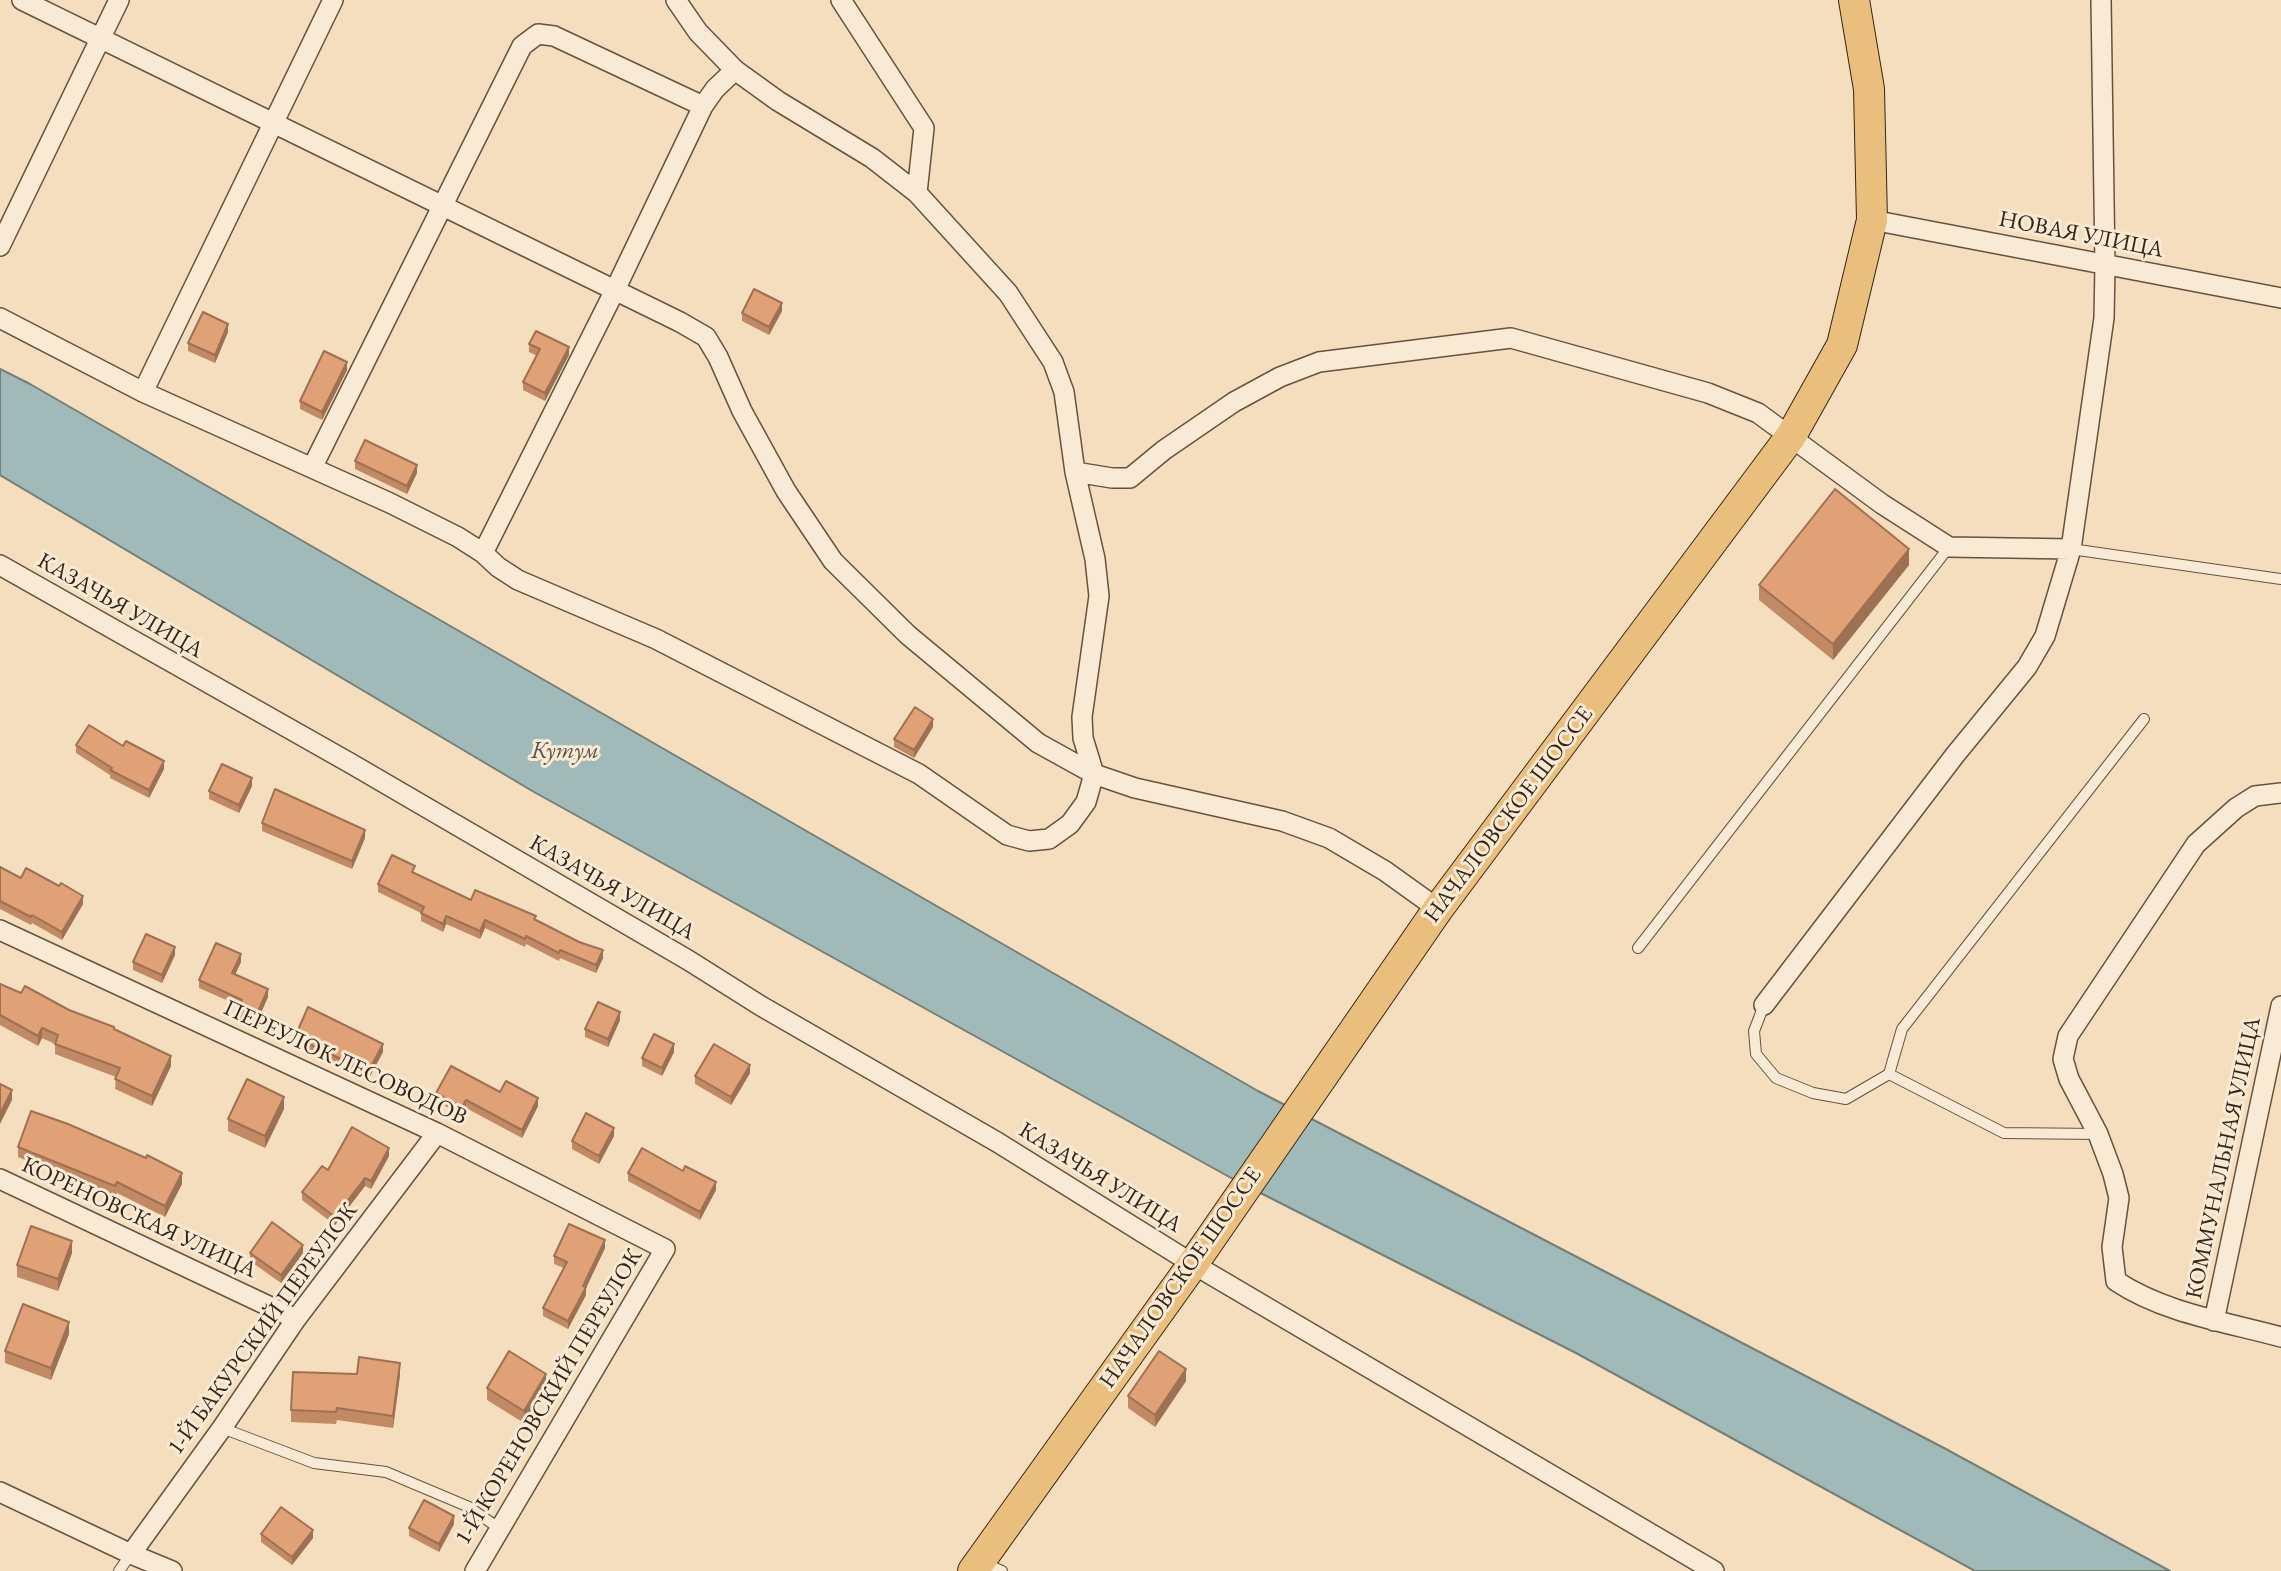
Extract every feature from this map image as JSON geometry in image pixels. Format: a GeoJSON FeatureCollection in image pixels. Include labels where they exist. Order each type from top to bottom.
{"type":"FeatureCollection","features":[{"type":"Feature","properties":{"kind":"main road","name":"НАЧАЛОВСКОЕ ШОССЕ"},"geometry":{"type":"LineString","coordinates":[[985,1568],[1438,909],[1791,436],[1842,345],[1872,220],[1869,89],[1854,0]]}},
{"type":"Feature","properties":{"kind":"street"},"geometry":{"type":"LineString","coordinates":[[22,0],[706,337],[742,411],[786,491],[833,561],[908,635],[1038,743],[1094,774],[1135,788],[1282,821],[1329,838],[1385,871],[1438,909]]}},
{"type":"Feature","properties":{"kind":"street"},"geometry":{"type":"LineString","coordinates":[[0,246],[120,0]]}},
{"type":"Feature","properties":{"kind":"street"},"geometry":{"type":"LineString","coordinates":[[143,392],[333,0]]}},
{"type":"Feature","properties":{"kind":"street"},"geometry":{"type":"LineString","coordinates":[[0,318],[143,392],[458,537],[518,580],[656,639],[919,774],[1007,835],[1029,841],[1049,839],[1070,824],[1086,802],[1094,774],[1083,738],[1082,717],[1099,596],[1095,559],[1075,472],[1064,391],[1053,362],[1008,293],[917,193],[872,158],[779,101],[735,70],[698,33],[676,0]]}},
{"type":"Feature","properties":{"kind":"street"},"geometry":{"type":"LineString","coordinates":[[841,0],[924,128],[917,193]]}},
{"type":"Feature","properties":{"kind":"street"},"geometry":{"type":"LineString","coordinates":[[1764,1005],[1955,755],[2027,667],[2045,636],[2071,549],[2104,318],[2101,0]]}},
{"type":"Feature","properties":{"kind":"street"},"geometry":{"type":"LineString","coordinates":[[312,468],[522,46],[538,34],[554,36],[703,106]]}},
{"type":"Feature","properties":{"kind":"street"},"geometry":{"type":"LineString","coordinates":[[483,554],[615,290],[703,106],[715,89],[735,70]]}},
{"type":"Feature","properties":{"kind":"street","name":"НОВАЯ УЛИЦА"},"geometry":{"type":"LineString","coordinates":[[1872,220],[2105,265],[2280,295]]}},
{"type":"Feature","properties":{"kind":"street"},"geometry":{"type":"LineString","coordinates":[[1075,472],[1130,478],[1164,450],[1234,402],[1280,377],[1319,362],[1511,338],[1708,393],[1758,414],[1882,504],[1949,547],[2071,549]]}},
{"type":"Feature","properties":{"kind":"street","name":"КАЗАЧЬЯ УЛИЦА"},"geometry":{"type":"LineString","coordinates":[[0,565],[664,946],[761,1006],[997,1142],[1193,1264],[1714,1571]]}},
{"type":"Feature","properties":{"kind":"street"},"geometry":{"type":"LineString","coordinates":[[2281,793],[2255,796],[2225,816],[2196,844],[2068,1036],[2063,1059],[2069,1079],[2098,1134],[2119,1198],[2112,1247],[2116,1281],[2136,1294],[2214,1321],[2281,1337]]}},
{"type":"Feature","properties":{"kind":"street","name":"ПЕРЕУЛОК ЛЕСОВОДОВ"},"geometry":{"type":"LineString","coordinates":[[0,930],[438,1133],[665,1249]]}},
{"type":"Feature","properties":{"kind":"street","name":"КОММУНАЛЬНАЯ УЛИЦА"},"geometry":{"type":"LineString","coordinates":[[2214,1321],[2281,1006]]}},
{"type":"Feature","properties":{"kind":"street","name":"1-Й БАКУРСКИЙ ПЕРЕУЛОК"},"geometry":{"type":"LineString","coordinates":[[131,1554],[296,1319],[438,1133]]}},
{"type":"Feature","properties":{"kind":"street","name":"КОРЕНОВСКАЯ УЛИЦА"},"geometry":{"type":"LineString","coordinates":[[0,1178],[296,1319]]}},
{"type":"Feature","properties":{"kind":"street","name":"1-Й КОРЕНОВСКИЙ ПЕРЕУЛОК"},"geometry":{"type":"LineString","coordinates":[[475,1571],[665,1249]]}},
{"type":"Feature","properties":{"kind":"street"},"geometry":{"type":"LineString","coordinates":[[0,1492],[172,1571]]}},
{"type":"Feature","properties":{"kind":"lane"},"geometry":{"type":"LineString","coordinates":[[1638,948],[1949,547]]}},
{"type":"Feature","properties":{"kind":"lane"},"geometry":{"type":"LineString","coordinates":[[2071,549],[2281,579]]}},
{"type":"Feature","properties":{"kind":"lane"},"geometry":{"type":"LineString","coordinates":[[1764,1005],[1754,1031],[1756,1054],[1776,1078],[1813,1093],[1846,1099],[1889,1074],[1902,1029],[2144,719]]}},
{"type":"Feature","properties":{"kind":"lane"},"geometry":{"type":"LineString","coordinates":[[1889,1074],[2004,1133],[2098,1134]]}},
{"type":"Feature","properties":{"kind":"lane"},"geometry":{"type":"LineString","coordinates":[[222,1428],[314,1463],[386,1472],[469,1507],[500,1529]]}},
{"type":"Feature","properties":{"kind":"lane"},"geometry":{"type":"LineString","coordinates":[[119,1571],[131,1554]]}},
{"type":"Feature","properties":{"kind":"water","name":"Кутум"},"geometry":{"type":"Polygon","coordinates":[[[0,369],[1258,1091],[1944,1448],[2170,1571],[1975,1571],[1576,1353],[1233,1179],[534,792],[0,475],[0,369]]]}},
{"type":"Feature","properties":{"kind":"building"},"geometry":{"type":"Polygon","coordinates":[[[754,289],[782,303],[769,327],[742,313],[754,289]]]}},
{"type":"Feature","properties":{"kind":"building"},"geometry":{"type":"Polygon","coordinates":[[[203,312],[228,324],[215,355],[188,343],[203,312]]]}},
{"type":"Feature","properties":{"kind":"building"},"geometry":{"type":"Polygon","coordinates":[[[536,331],[569,347],[545,393],[523,382],[540,349],[529,344],[536,331]]]}},
{"type":"Feature","properties":{"kind":"building"},"geometry":{"type":"Polygon","coordinates":[[[324,351],[347,362],[322,412],[300,401],[324,351]]]}},
{"type":"Feature","properties":{"kind":"building"},"geometry":{"type":"Polygon","coordinates":[[[365,440],[417,465],[407,486],[355,461],[365,440]]]}},
{"type":"Feature","properties":{"kind":"building"},"geometry":{"type":"Polygon","coordinates":[[[1835,489],[1909,549],[1833,644],[1759,585],[1835,489]]]}},
{"type":"Feature","properties":{"kind":"building"},"geometry":{"type":"Polygon","coordinates":[[[915,707],[933,719],[914,750],[894,739],[915,707]]]}},
{"type":"Feature","properties":{"kind":"building"},"geometry":{"type":"Polygon","coordinates":[[[89,725],[123,746],[126,741],[164,761],[149,790],[110,770],[112,768],[76,745],[89,725]]]}},
{"type":"Feature","properties":{"kind":"building"},"geometry":{"type":"Polygon","coordinates":[[[222,764],[252,778],[239,805],[209,791],[222,764]]]}},
{"type":"Feature","properties":{"kind":"building"},"geometry":{"type":"Polygon","coordinates":[[[275,789],[365,830],[352,861],[262,823],[275,789]]]}},
{"type":"Feature","properties":{"kind":"building"},"geometry":{"type":"Polygon","coordinates":[[[392,855],[415,866],[412,872],[471,900],[475,890],[536,916],[534,919],[579,942],[603,950],[596,965],[560,950],[559,953],[485,920],[480,931],[446,916],[443,924],[421,913],[424,907],[378,884],[392,855]]]}},
{"type":"Feature","properties":{"kind":"building"},"geometry":{"type":"Polygon","coordinates":[[[0,867],[21,878],[26,868],[83,896],[62,932],[0,901],[0,867]]]}},
{"type":"Feature","properties":{"kind":"building"},"geometry":{"type":"Polygon","coordinates":[[[146,934],[175,947],[162,975],[133,962],[146,934]]]}},
{"type":"Feature","properties":{"kind":"building"},"geometry":{"type":"Polygon","coordinates":[[[216,943],[241,954],[232,973],[268,989],[255,1018],[238,1010],[242,1000],[199,980],[216,943]]]}},
{"type":"Feature","properties":{"kind":"building"},"geometry":{"type":"Polygon","coordinates":[[[0,984],[21,993],[25,986],[69,1010],[114,1027],[171,1056],[152,1096],[115,1079],[120,1068],[55,1044],[58,1035],[42,1028],[38,1036],[0,1015],[0,984]]]}},
{"type":"Feature","properties":{"kind":"building"},"geometry":{"type":"Polygon","coordinates":[[[598,1002],[620,1012],[608,1039],[585,1029],[598,1002]]]}},
{"type":"Feature","properties":{"kind":"building"},"geometry":{"type":"Polygon","coordinates":[[[308,1007],[383,1044],[368,1072],[295,1037],[308,1007]]]}},
{"type":"Feature","properties":{"kind":"building"},"geometry":{"type":"Polygon","coordinates":[[[654,1034],[674,1044],[662,1068],[642,1058],[654,1034]]]}},
{"type":"Feature","properties":{"kind":"building"},"geometry":{"type":"Polygon","coordinates":[[[714,1044],[750,1065],[731,1097],[695,1076],[714,1044]]]}},
{"type":"Feature","properties":{"kind":"building"},"geometry":{"type":"Polygon","coordinates":[[[451,1066],[500,1092],[506,1081],[538,1098],[522,1130],[466,1100],[462,1107],[436,1093],[451,1066]]]}},
{"type":"Feature","properties":{"kind":"building"},"geometry":{"type":"Polygon","coordinates":[[[247,1079],[284,1097],[265,1136],[228,1119],[247,1079]]]}},
{"type":"Feature","properties":{"kind":"building"},"geometry":{"type":"Polygon","coordinates":[[[0,1084],[12,1090],[0,1114],[0,1084]]]}},
{"type":"Feature","properties":{"kind":"building"},"geometry":{"type":"Polygon","coordinates":[[[31,1111],[146,1158],[147,1155],[182,1173],[165,1206],[117,1182],[115,1186],[18,1147],[31,1111]]]}},
{"type":"Feature","properties":{"kind":"building"},"geometry":{"type":"Polygon","coordinates":[[[586,1113],[614,1128],[599,1156],[572,1141],[586,1113]]]}},
{"type":"Feature","properties":{"kind":"building"},"geometry":{"type":"Polygon","coordinates":[[[352,1127],[389,1148],[371,1181],[365,1178],[335,1217],[302,1192],[322,1166],[328,1170],[352,1127]]]}},
{"type":"Feature","properties":{"kind":"building"},"geometry":{"type":"Polygon","coordinates":[[[642,1148],[683,1171],[685,1166],[716,1182],[700,1212],[628,1173],[642,1148]]]}},
{"type":"Feature","properties":{"kind":"building"},"geometry":{"type":"Polygon","coordinates":[[[272,1222],[303,1245],[281,1275],[250,1253],[272,1222]]]}},
{"type":"Feature","properties":{"kind":"building"},"geometry":{"type":"Polygon","coordinates":[[[569,1224],[605,1240],[583,1286],[586,1287],[568,1321],[543,1308],[567,1262],[554,1256],[569,1224]]]}},
{"type":"Feature","properties":{"kind":"building"},"geometry":{"type":"Polygon","coordinates":[[[31,1226],[72,1241],[58,1279],[17,1265],[31,1226]]]}},
{"type":"Feature","properties":{"kind":"building"},"geometry":{"type":"Polygon","coordinates":[[[23,1304],[69,1322],[51,1368],[5,1351],[23,1304]]]}},
{"type":"Feature","properties":{"kind":"building"},"geometry":{"type":"Polygon","coordinates":[[[509,1351],[546,1374],[524,1411],[487,1388],[509,1351]]]}},
{"type":"Feature","properties":{"kind":"building"},"geometry":{"type":"Polygon","coordinates":[[[1159,1351],[1186,1369],[1155,1415],[1128,1396],[1159,1351]]]}},
{"type":"Feature","properties":{"kind":"building"},"geometry":{"type":"Polygon","coordinates":[[[359,1357],[400,1363],[393,1416],[337,1408],[336,1412],[291,1410],[293,1372],[357,1374],[359,1357]]]}},
{"type":"Feature","properties":{"kind":"building"},"geometry":{"type":"Polygon","coordinates":[[[424,1500],[454,1516],[439,1544],[409,1528],[424,1500]]]}},
{"type":"Feature","properties":{"kind":"building"},"geometry":{"type":"Polygon","coordinates":[[[281,1507],[313,1530],[292,1557],[261,1534],[281,1507]]]}}]}
